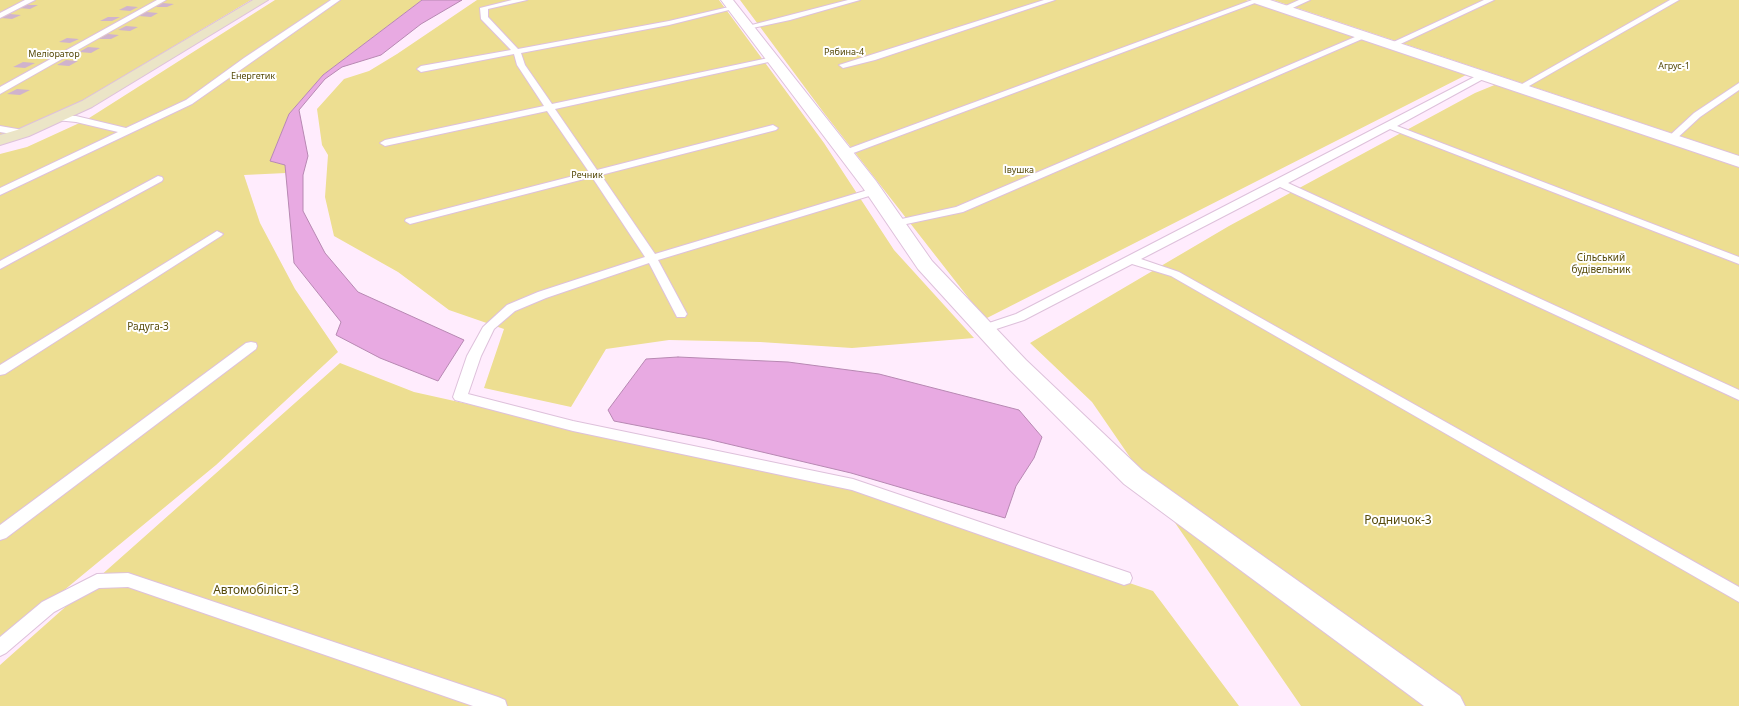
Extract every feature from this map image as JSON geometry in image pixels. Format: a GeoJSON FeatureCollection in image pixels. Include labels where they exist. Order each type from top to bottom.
{"type":"FeatureCollection","features":[{"type":"Feature","properties":{"kind":"street"},"geometry":{"type":"LineString","coordinates":[[0,140],[23,133],[59,118],[120,85],[262,0]]}},
{"type":"Feature","properties":{"kind":"street"},"geometry":{"type":"LineString","coordinates":[[1258,0],[1739,162]]}},
{"type":"Feature","properties":{"kind":"street"},"geometry":{"type":"LineString","coordinates":[[730,4],[875,192],[926,265],[1018,365],[1133,477],[1449,706]]}},
{"type":"Feature","properties":{"kind":"lane"},"geometry":{"type":"LineString","coordinates":[[0,16],[30,0]]}},
{"type":"Feature","properties":{"kind":"lane"},"geometry":{"type":"LineString","coordinates":[[0,91],[162,0]]}},
{"type":"Feature","properties":{"kind":"lane"},"geometry":{"type":"LineString","coordinates":[[0,192],[189,102],[247,60],[336,0]]}},
{"type":"Feature","properties":{"kind":"lane"},"geometry":{"type":"LineString","coordinates":[[523,0],[484,8],[484,16],[517,52],[521,65],[652,259],[681,314]]}},
{"type":"Feature","properties":{"kind":"lane"},"geometry":{"type":"LineString","coordinates":[[748,27],[790,18],[856,0]]}},
{"type":"Feature","properties":{"kind":"lane"},"geometry":{"type":"LineString","coordinates":[[843,65],[872,58],[1051,0]]}},
{"type":"Feature","properties":{"kind":"lane"},"geometry":{"type":"LineString","coordinates":[[845,153],[1258,0]]}},
{"type":"Feature","properties":{"kind":"lane"},"geometry":{"type":"LineString","coordinates":[[1283,9],[1306,0]]}},
{"type":"Feature","properties":{"kind":"lane"},"geometry":{"type":"LineString","coordinates":[[1390,45],[1490,0]]}},
{"type":"Feature","properties":{"kind":"lane"},"geometry":{"type":"LineString","coordinates":[[1519,88],[1675,0]]}},
{"type":"Feature","properties":{"kind":"lane"},"geometry":{"type":"LineString","coordinates":[[421,69],[669,23],[730,4]]}},
{"type":"Feature","properties":{"kind":"lane"},"geometry":{"type":"LineString","coordinates":[[897,223],[960,210],[1365,36]]}},
{"type":"Feature","properties":{"kind":"lane"},"geometry":{"type":"LineString","coordinates":[[385,143],[773,58]]}},
{"type":"Feature","properties":{"kind":"lane"},"geometry":{"type":"LineString","coordinates":[[984,329],[1020,317],[1390,126],[1482,76]]}},
{"type":"Feature","properties":{"kind":"lane"},"geometry":{"type":"LineString","coordinates":[[1671,139],[1698,115],[1739,86]]}},
{"type":"Feature","properties":{"kind":"lane"},"geometry":{"type":"LineString","coordinates":[[59,118],[76,119],[126,132]]}},
{"type":"Feature","properties":{"kind":"lane"},"geometry":{"type":"LineString","coordinates":[[1390,126],[1739,261]]}},
{"type":"Feature","properties":{"kind":"lane"},"geometry":{"type":"LineString","coordinates":[[410,220],[773,128]]}},
{"type":"Feature","properties":{"kind":"lane"},"geometry":{"type":"LineString","coordinates":[[0,129],[23,133]]}},
{"type":"Feature","properties":{"kind":"lane"},"geometry":{"type":"LineString","coordinates":[[0,266],[158,179]]}},
{"type":"Feature","properties":{"kind":"lane"},"geometry":{"type":"LineString","coordinates":[[1280,183],[1739,395]]}},
{"type":"Feature","properties":{"kind":"lane"},"geometry":{"type":"LineString","coordinates":[[875,192],[652,259],[542,295],[511,308],[489,327],[474,356],[460,397],[573,426],[853,485],[1124,578]]}},
{"type":"Feature","properties":{"kind":"lane"},"geometry":{"type":"LineString","coordinates":[[0,371],[217,234]]}},
{"type":"Feature","properties":{"kind":"lane"},"geometry":{"type":"LineString","coordinates":[[1131,260],[1175,274],[1739,595]]}},
{"type":"Feature","properties":{"kind":"lane"},"geometry":{"type":"LineString","coordinates":[[0,534],[251,346]]}},
{"type":"Feature","properties":{"kind":"lane"},"geometry":{"type":"LineString","coordinates":[[0,648],[48,607],[97,581],[128,580],[498,706]]}},
{"type":"Feature","properties":{"kind":"green space","name":"Меліоратор"},"geometry":{"type":"Polygon","coordinates":[[[0,0],[251,0],[52,119],[0,140],[0,0]]]}},
{"type":"Feature","properties":{"kind":"green space","name":"Радуга-3"},"geometry":{"type":"Polygon","coordinates":[[[275,0],[422,0],[323,75],[289,114],[270,161],[285,165],[286,173],[244,175],[260,223],[295,289],[338,352],[216,465],[0,643],[0,154],[27,147],[86,120],[275,0]]]}},
{"type":"Feature","properties":{"kind":"green space","name":"Речник"},"geometry":{"type":"Polygon","coordinates":[[[477,0],[719,0],[824,143],[894,250],[974,338],[852,348],[760,342],[669,340],[606,349],[571,407],[484,388],[504,329],[449,310],[398,272],[334,236],[325,197],[328,155],[322,145],[317,109],[344,79],[369,71],[477,0]]]}},
{"type":"Feature","properties":{"kind":"green space","name":"Івушка"},"geometry":{"type":"Polygon","coordinates":[[[740,0],[1246,0],[1470,73],[985,319],[824,113],[740,0]]]}},
{"type":"Feature","properties":{"kind":"green space","name":"Агрус-1"},"geometry":{"type":"Polygon","coordinates":[[[1273,0],[1739,0],[1739,156],[1695,141],[1273,0]]]}},
{"type":"Feature","properties":{"kind":"green space","name":"Родничок-3"},"geometry":{"type":"Polygon","coordinates":[[[1497,84],[1739,166],[1739,706],[1301,706],[1092,402],[1030,343],[1229,226],[1475,93],[1497,84]]]}},
{"type":"Feature","properties":{"kind":"green space","name":"Автомобіліст-3"},"geometry":{"type":"Polygon","coordinates":[[[340,363],[414,392],[855,490],[1153,591],[1239,706],[0,706],[0,665],[340,363]]]}},
{"type":"Feature","properties":{"kind":"shaded area"},"geometry":{"type":"Polygon","coordinates":[[[422,0],[462,0],[421,24],[381,55],[342,67],[325,79],[299,110],[308,156],[303,175],[303,211],[325,253],[358,292],[464,340],[438,381],[380,358],[336,335],[341,322],[294,263],[285,165],[270,161],[289,114],[323,75],[422,0]]]}},
{"type":"Feature","properties":{"kind":"shaded area"},"geometry":{"type":"Polygon","coordinates":[[[678,357],[788,362],[879,374],[1019,410],[1042,437],[1034,458],[1016,486],[1005,518],[851,473],[707,439],[614,421],[608,410],[646,359],[678,357]]]}},
{"type":"Feature","properties":{"kind":"building"},"geometry":{"type":"Polygon","coordinates":[[[163,3],[174,4],[167,7],[156,7],[163,3]]]}},
{"type":"Feature","properties":{"kind":"building"},"geometry":{"type":"Polygon","coordinates":[[[27,5],[38,5],[30,9],[19,8],[27,5]]]}},
{"type":"Feature","properties":{"kind":"building"},"geometry":{"type":"Polygon","coordinates":[[[127,6],[138,7],[130,11],[119,10],[127,6]]]}},
{"type":"Feature","properties":{"kind":"building"},"geometry":{"type":"Polygon","coordinates":[[[147,12],[158,13],[151,17],[139,16],[147,12]]]}},
{"type":"Feature","properties":{"kind":"building"},"geometry":{"type":"Polygon","coordinates":[[[10,14],[21,15],[12,19],[1,18],[10,14]]]}},
{"type":"Feature","properties":{"kind":"building"},"geometry":{"type":"Polygon","coordinates":[[[108,17],[120,17],[112,21],[100,21],[108,17]]]}},
{"type":"Feature","properties":{"kind":"building"},"geometry":{"type":"Polygon","coordinates":[[[126,26],[138,27],[130,31],[118,30],[126,26]]]}},
{"type":"Feature","properties":{"kind":"building"},"geometry":{"type":"Polygon","coordinates":[[[108,34],[119,35],[111,39],[99,39],[108,34]]]}},
{"type":"Feature","properties":{"kind":"building"},"geometry":{"type":"Polygon","coordinates":[[[67,38],[79,39],[70,43],[59,42],[67,38]]]}},
{"type":"Feature","properties":{"kind":"building"},"geometry":{"type":"Polygon","coordinates":[[[88,47],[100,48],[91,53],[79,52],[88,47]]]}},
{"type":"Feature","properties":{"kind":"building"},"geometry":{"type":"Polygon","coordinates":[[[66,60],[78,61],[69,66],[57,65],[66,60]]]}},
{"type":"Feature","properties":{"kind":"building"},"geometry":{"type":"Polygon","coordinates":[[[23,62],[35,63],[25,68],[13,67],[23,62]]]}},
{"type":"Feature","properties":{"kind":"building"},"geometry":{"type":"Polygon","coordinates":[[[17,89],[30,90],[20,95],[7,94],[17,89]]]}},
{"type":"Feature","properties":{"kind":"park label","name":"Рябина-4"},"geometry":{"type":"Point","coordinates":[844,52]}},
{"type":"Feature","properties":{"kind":"park label","name":"Енергетик"},"geometry":{"type":"Point","coordinates":[253,76]}},
{"type":"Feature","properties":{"kind":"park label","name":"Сільський будівельник"},"geometry":{"type":"Point","coordinates":[1601,264]}}]}
